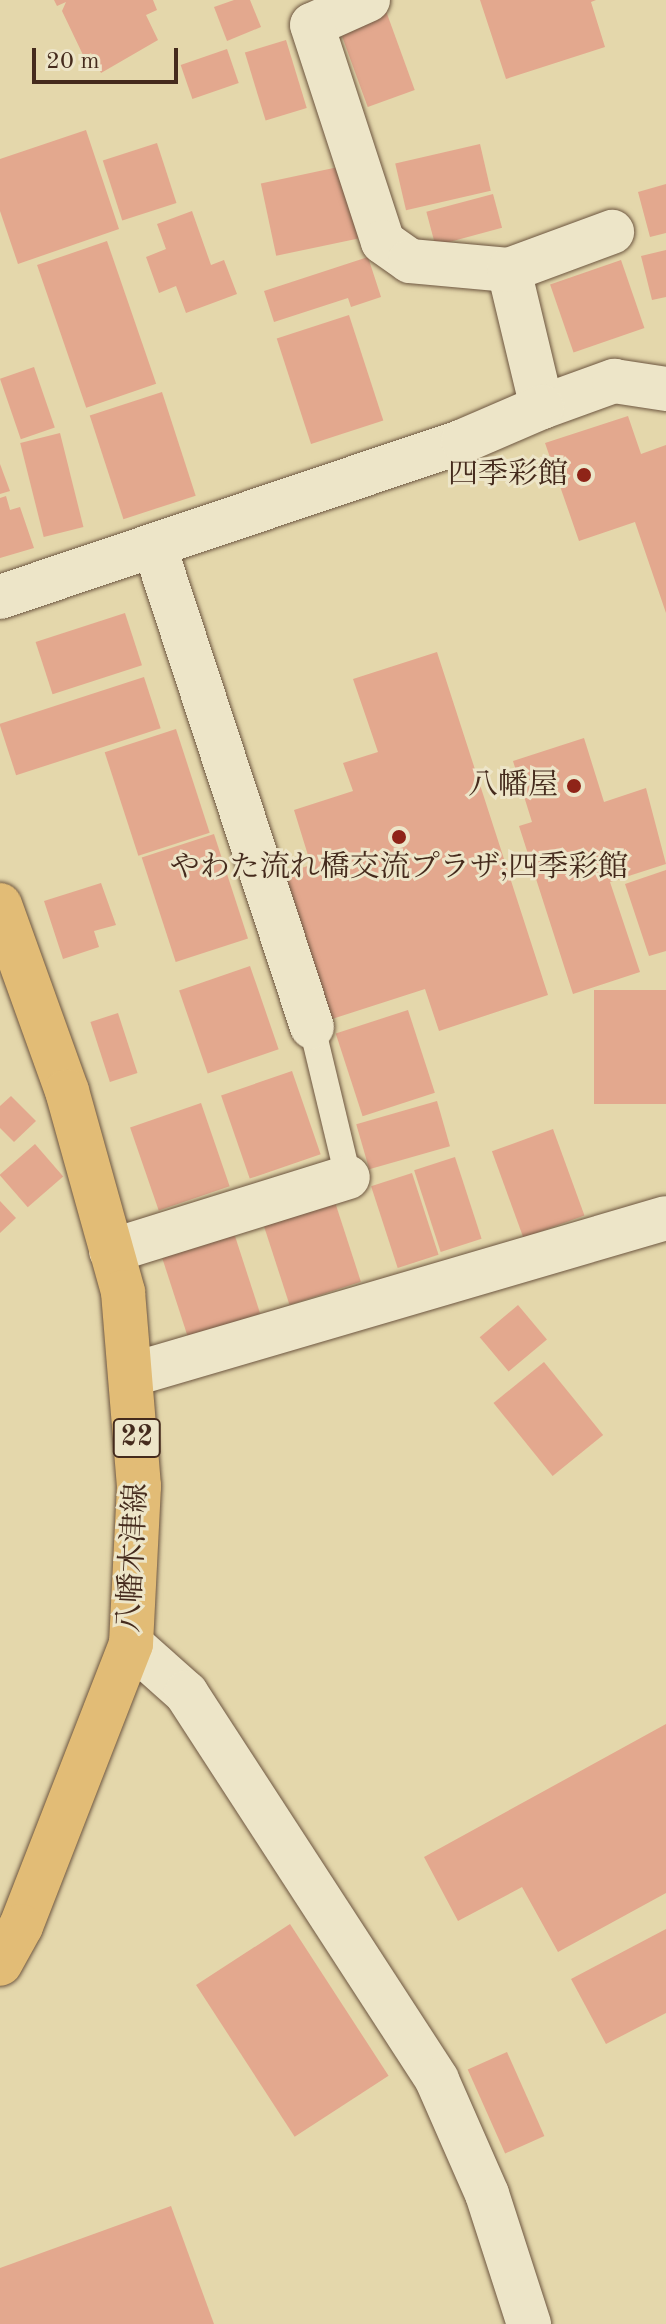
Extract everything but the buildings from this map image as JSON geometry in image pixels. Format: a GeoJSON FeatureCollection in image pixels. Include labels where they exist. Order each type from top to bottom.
{"type":"FeatureCollection","features":[{"type":"Feature","properties":{"kind":"main road","name":"八幡木津線"},"geometry":{"type":"LineString","coordinates":[[0,905],[67,1091],[111,1251],[134,1374],[139,1486],[131,1644],[21,1926],[0,1964]]}},
{"type":"Feature","properties":{"kind":"street"},"geometry":{"type":"LineString","coordinates":[[368,0],[312,25],[383,242],[410,261],[509,270],[612,232]]}},
{"type":"Feature","properties":{"kind":"street"},"geometry":{"type":"LineString","coordinates":[[509,270],[542,407]]}},
{"type":"Feature","properties":{"kind":"street"},"geometry":{"type":"LineString","coordinates":[[0,597],[155,548],[463,441],[542,407],[614,381],[666,389]]}},
{"type":"Feature","properties":{"kind":"street"},"geometry":{"type":"LineString","coordinates":[[155,548],[312,1027]]}},
{"type":"Feature","properties":{"kind":"street"},"geometry":{"type":"LineString","coordinates":[[111,1251],[348,1177]]}},
{"type":"Feature","properties":{"kind":"street"},"geometry":{"type":"LineString","coordinates":[[134,1374],[666,1218]]}},
{"type":"Feature","properties":{"kind":"street"},"geometry":{"type":"LineString","coordinates":[[131,1644],[186,1693],[437,2080],[487,2194],[529,2324]]}},
{"type":"Feature","properties":{"kind":"lane"},"geometry":{"type":"LineString","coordinates":[[312,1027],[348,1177]]}},
{"type":"Feature","properties":{"kind":"place","name":"四季彩館"},"geometry":{"type":"Point","coordinates":[584,475]}},
{"type":"Feature","properties":{"kind":"place","name":"八幡屋"},"geometry":{"type":"Point","coordinates":[574,786]}},
{"type":"Feature","properties":{"kind":"place","name":"やわた流れ橋交流プラザ;四季彩館"},"geometry":{"type":"Point","coordinates":[399,837]}}]}
